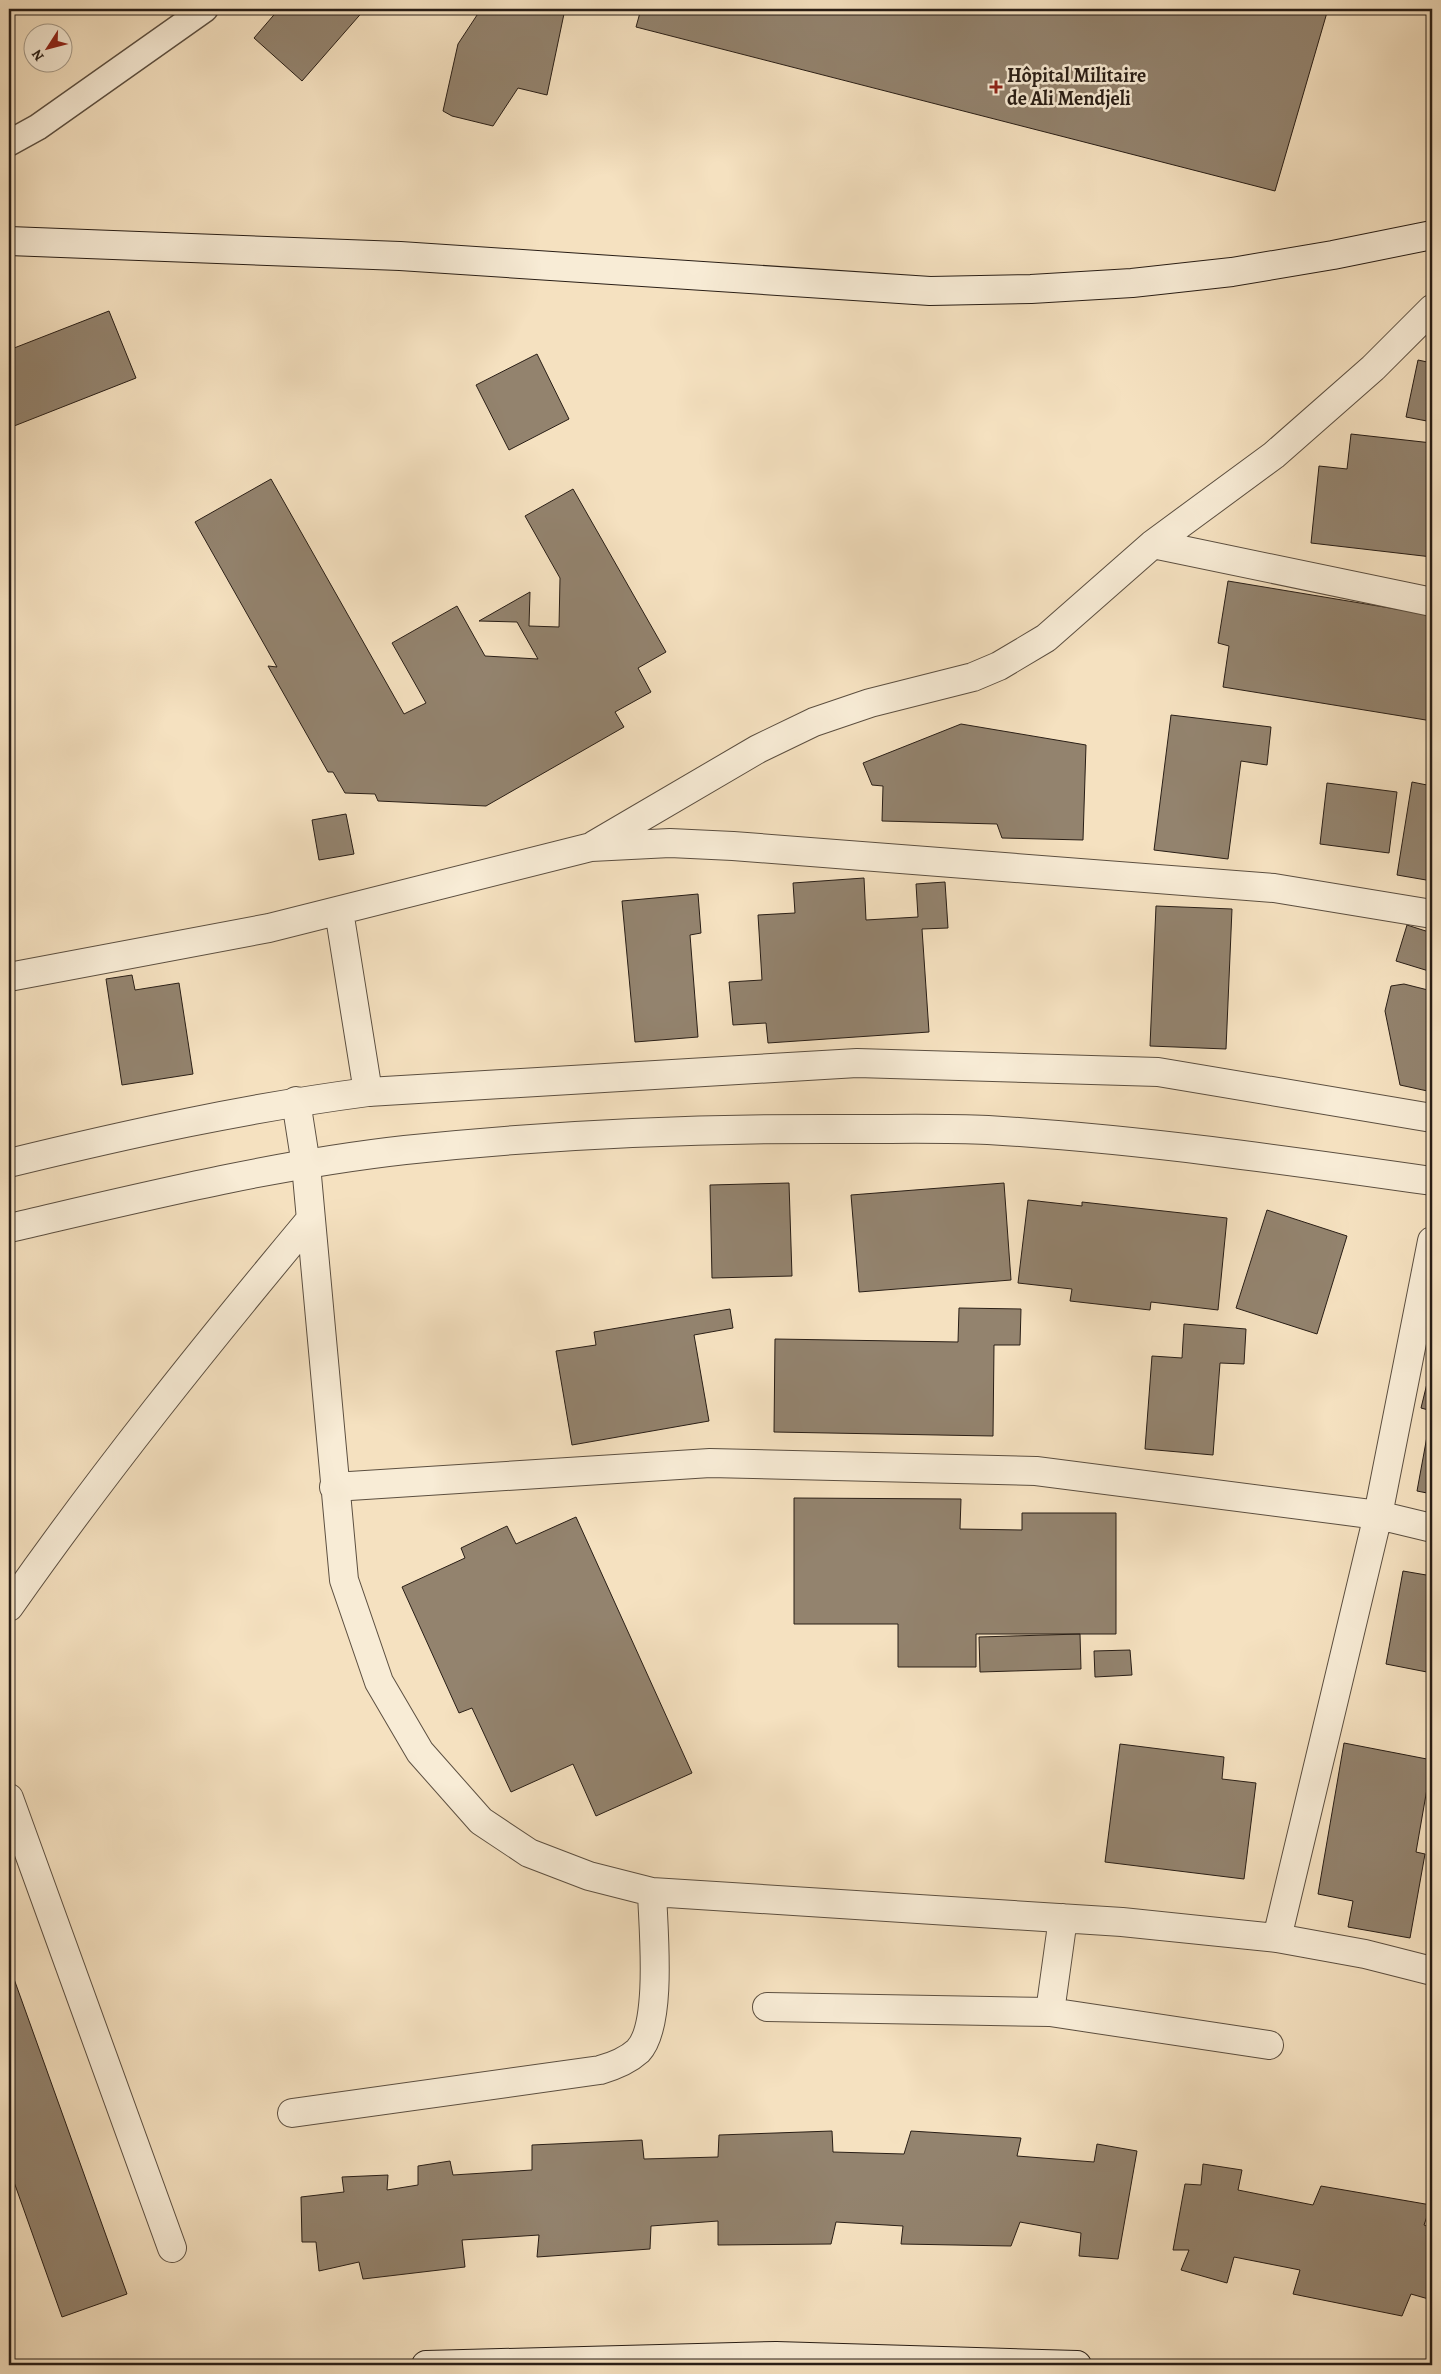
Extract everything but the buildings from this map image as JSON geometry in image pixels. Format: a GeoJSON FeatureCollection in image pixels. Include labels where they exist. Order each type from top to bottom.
{"type":"FeatureCollection","features":[{"type":"Feature","properties":{"kind":"street"},"geometry":{"type":"LineString","coordinates":[[9,241],[400,256],[930,291],[1031,289],[1132,283],[1232,272],[1333,255],[1432,235]]}},
{"type":"Feature","properties":{"kind":"street"},"geometry":{"type":"LineString","coordinates":[[590,847],[758,749],[814,722],[870,703],[973,677],[999,666],[1046,638],[1153,544],[1274,455],[1374,368],[1432,309]]}},
{"type":"Feature","properties":{"kind":"street"},"geometry":{"type":"LineString","coordinates":[[1153,544],[1432,602]]}},
{"type":"Feature","properties":{"kind":"street"},"geometry":{"type":"LineString","coordinates":[[9,977],[269,928],[590,847],[670,843],[1096,873],[1274,888],[1432,914]]}},
{"type":"Feature","properties":{"kind":"street"},"geometry":{"type":"LineString","coordinates":[[339,910],[368,1092]]}},
{"type":"Feature","properties":{"kind":"street"},"geometry":{"type":"LineString","coordinates":[[9,1163],[130,1133],[296,1101],[368,1092],[857,1062],[1158,1072],[1432,1118]]}},
{"type":"Feature","properties":{"kind":"street"},"geometry":{"type":"LineString","coordinates":[[296,1101],[306,1164],[344,1580],[379,1682],[420,1752],[481,1821],[529,1853],[589,1876],[652,1892],[1063,1918],[1277,1938],[1365,1954],[1432,1971]]}},
{"type":"Feature","properties":{"kind":"street"},"geometry":{"type":"LineString","coordinates":[[9,1228],[306,1164],[423,1149],[575,1136],[737,1128],[986,1130],[1187,1147],[1432,1181]]}},
{"type":"Feature","properties":{"kind":"street"},"geometry":{"type":"LineString","coordinates":[[9,1607],[68,1524],[206,1344],[310,1220]]}},
{"type":"Feature","properties":{"kind":"street"},"geometry":{"type":"LineString","coordinates":[[1277,1938],[1378,1515],[1432,1240]]}},
{"type":"Feature","properties":{"kind":"street"},"geometry":{"type":"LineString","coordinates":[[334,1487],[710,1463],[1036,1471],[1378,1515],[1432,1528]]}},
{"type":"Feature","properties":{"kind":"street"},"geometry":{"type":"LineString","coordinates":[[9,1798],[172,2248]]}},
{"type":"Feature","properties":{"kind":"street"},"geometry":{"type":"LineString","coordinates":[[292,2113],[600,2070],[619,2064],[639,2050],[647,2031],[652,2011],[654,1989],[652,1892]]}},
{"type":"Feature","properties":{"kind":"street"},"geometry":{"type":"LineString","coordinates":[[1050,2012],[1063,1918]]}},
{"type":"Feature","properties":{"kind":"street"},"geometry":{"type":"LineString","coordinates":[[767,2007],[1050,2012],[1269,2045]]}},
{"type":"Feature","properties":{"kind":"street"},"geometry":{"type":"LineString","coordinates":[[426,2365],[776,2356],[1077,2365]]}},
{"type":"Feature","properties":{"kind":"lane"},"geometry":{"type":"LineString","coordinates":[[9,143],[38,127],[205,9]]}},
{"type":"Feature","properties":{"kind":"place","name":"Hôpital Militaire de Ali Mendjeli"},"geometry":{"type":"Point","coordinates":[996,87]}}]}
